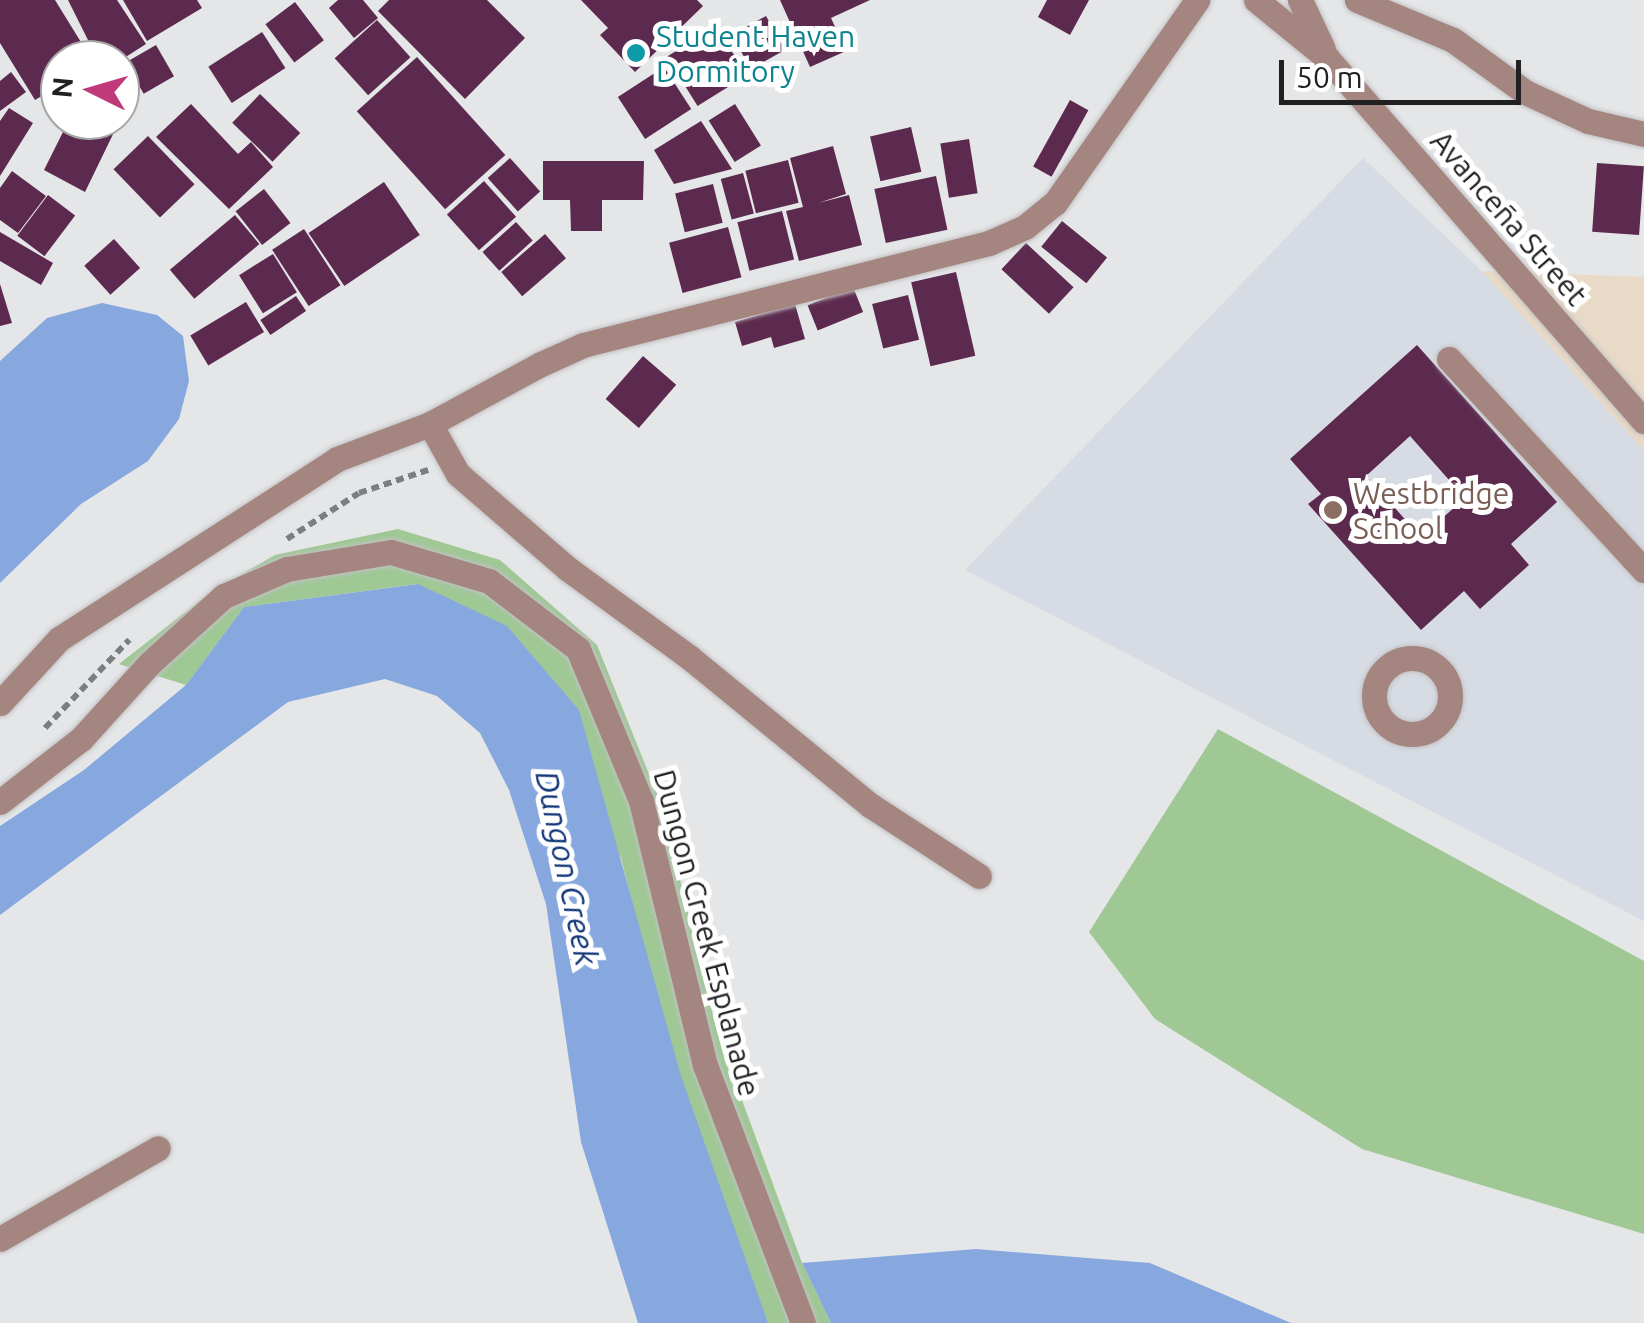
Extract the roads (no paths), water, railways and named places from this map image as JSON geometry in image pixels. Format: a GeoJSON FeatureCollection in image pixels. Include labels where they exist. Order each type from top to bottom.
{"type":"FeatureCollection","features":[{"type":"Feature","properties":{"kind":"street"},"geometry":{"type":"LineString","coordinates":[[0,703],[75,628],[338,459],[430,424],[583,346],[989,242],[1025,227],[1055,203],[1197,0]]}},
{"type":"Feature","properties":{"kind":"street"},"geometry":{"type":"LineString","coordinates":[[1256,0],[1327,58]]}},
{"type":"Feature","properties":{"kind":"street"},"geometry":{"type":"LineString","coordinates":[[1300,0],[1327,58]]}},
{"type":"Feature","properties":{"kind":"street"},"geometry":{"type":"LineString","coordinates":[[1357,0],[1453,40],[1525,92],[1588,122],[1644,134]]}},
{"type":"Feature","properties":{"kind":"street","name":"Avanceña Street"},"geometry":{"type":"LineString","coordinates":[[1327,58],[1644,421]]}},
{"type":"Feature","properties":{"kind":"street"},"geometry":{"type":"LineString","coordinates":[[1449,360],[1644,570]]}},
{"type":"Feature","properties":{"kind":"street"},"geometry":{"type":"LineString","coordinates":[[430,424],[458,474],[568,569],[689,656],[870,806],[979,876]]}},
{"type":"Feature","properties":{"kind":"street","name":"Dungon Creek Esplanade"},"geometry":{"type":"LineString","coordinates":[[0,802],[81,739],[150,662],[224,596],[287,569],[391,552],[490,580],[578,649],[641,802],[706,1065],[803,1323]]}},
{"type":"Feature","properties":{"kind":"street"},"geometry":{"type":"LineString","coordinates":[[0,1239],[158,1148]]}},
{"type":"Feature","properties":{"kind":"water"},"geometry":{"type":"Polygon","coordinates":[[[102,303],[157,315],[183,336],[189,381],[179,419],[148,461],[81,504],[0,583],[0,361],[47,318],[102,303]]]}},
{"type":"Feature","properties":{"kind":"water","name":"Dungon Creek"},"geometry":{"type":"Polygon","coordinates":[[[418,584],[507,626],[579,710],[681,1076],[768,1323],[638,1323],[581,1142],[546,904],[509,790],[480,733],[437,696],[385,679],[288,702],[0,915],[0,826],[84,770],[186,685],[244,607],[418,584]]]}},
{"type":"Feature","properties":{"kind":"water"},"geometry":{"type":"Polygon","coordinates":[[[976,1249],[1150,1263],[1291,1323],[831,1323],[802,1263],[976,1249]]]}},
{"type":"Feature","properties":{"kind":"place","name":"Student Haven Dormitory"},"geometry":{"type":"Point","coordinates":[636,53]}},
{"type":"Feature","properties":{"kind":"place","name":"Westbridge School"},"geometry":{"type":"Point","coordinates":[1333,510]}}]}
